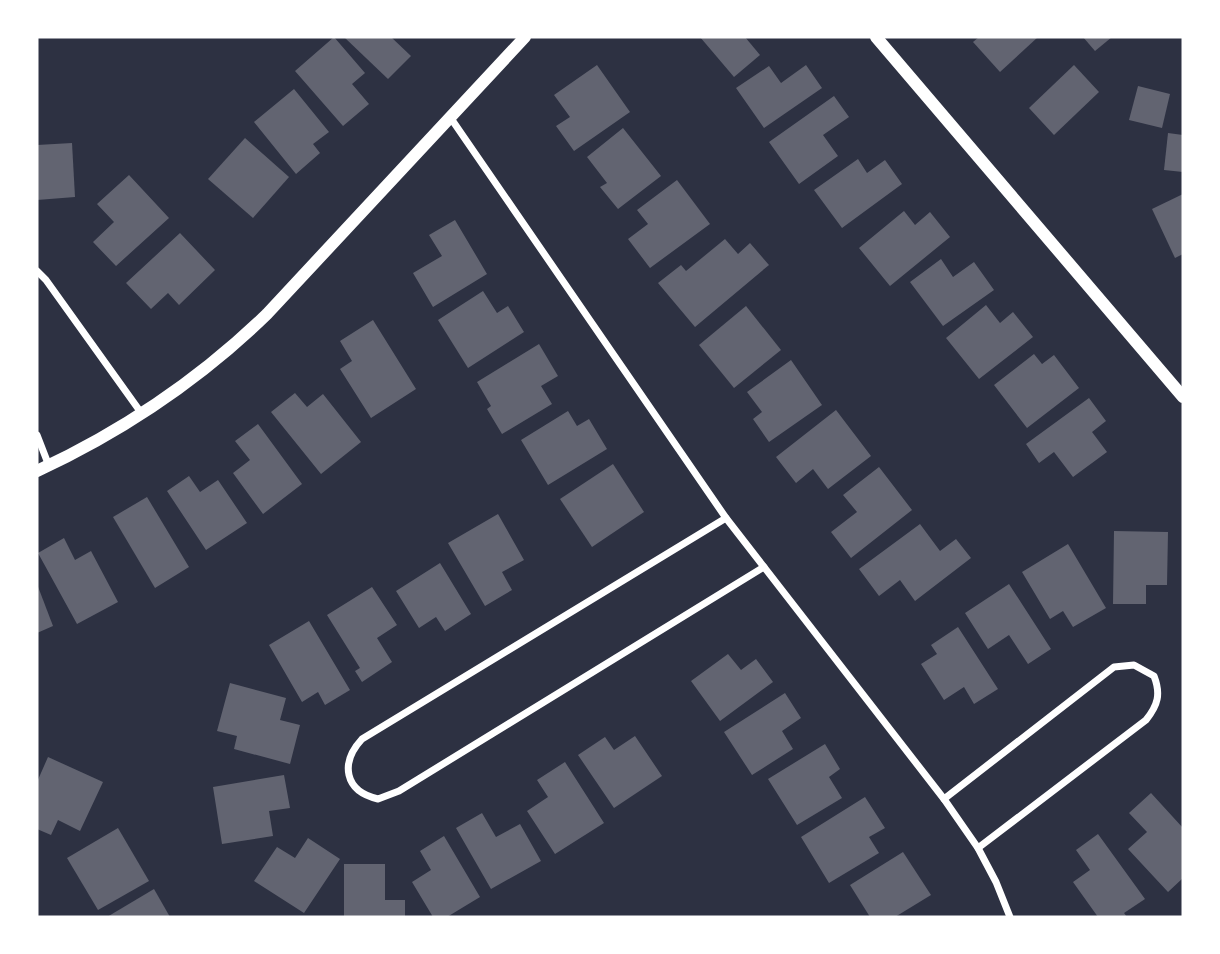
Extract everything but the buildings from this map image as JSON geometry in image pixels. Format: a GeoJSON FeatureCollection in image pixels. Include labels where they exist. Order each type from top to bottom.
{"type":"FeatureCollection","features":[{"type":"Feature","properties":{"kind":"street"},"geometry":{"type":"LineString","coordinates":[[37,435],[43,469],[142,415],[206,369],[267,314],[525,37]]}},
{"type":"Feature","properties":{"kind":"street"},"geometry":{"type":"LineString","coordinates":[[876,37],[1183,397]]}},
{"type":"Feature","properties":{"kind":"street"},"geometry":{"type":"LineString","coordinates":[[450,117],[726,518],[944,799],[978,848],[996,881],[1010,917]]}},
{"type":"Feature","properties":{"kind":"street"},"geometry":{"type":"LineString","coordinates":[[37,271],[142,415]]}},
{"type":"Feature","properties":{"kind":"street"},"geometry":{"type":"LineString","coordinates":[[726,518],[362,739],[353,748],[349,758],[349,777],[353,785],[361,793],[378,799],[399,791],[764,567]]}},
{"type":"Feature","properties":{"kind":"street"},"geometry":{"type":"LineString","coordinates":[[944,799],[1114,667],[1134,665],[1154,676],[1159,694],[1153,711],[1146,720],[978,848]]}}]}
